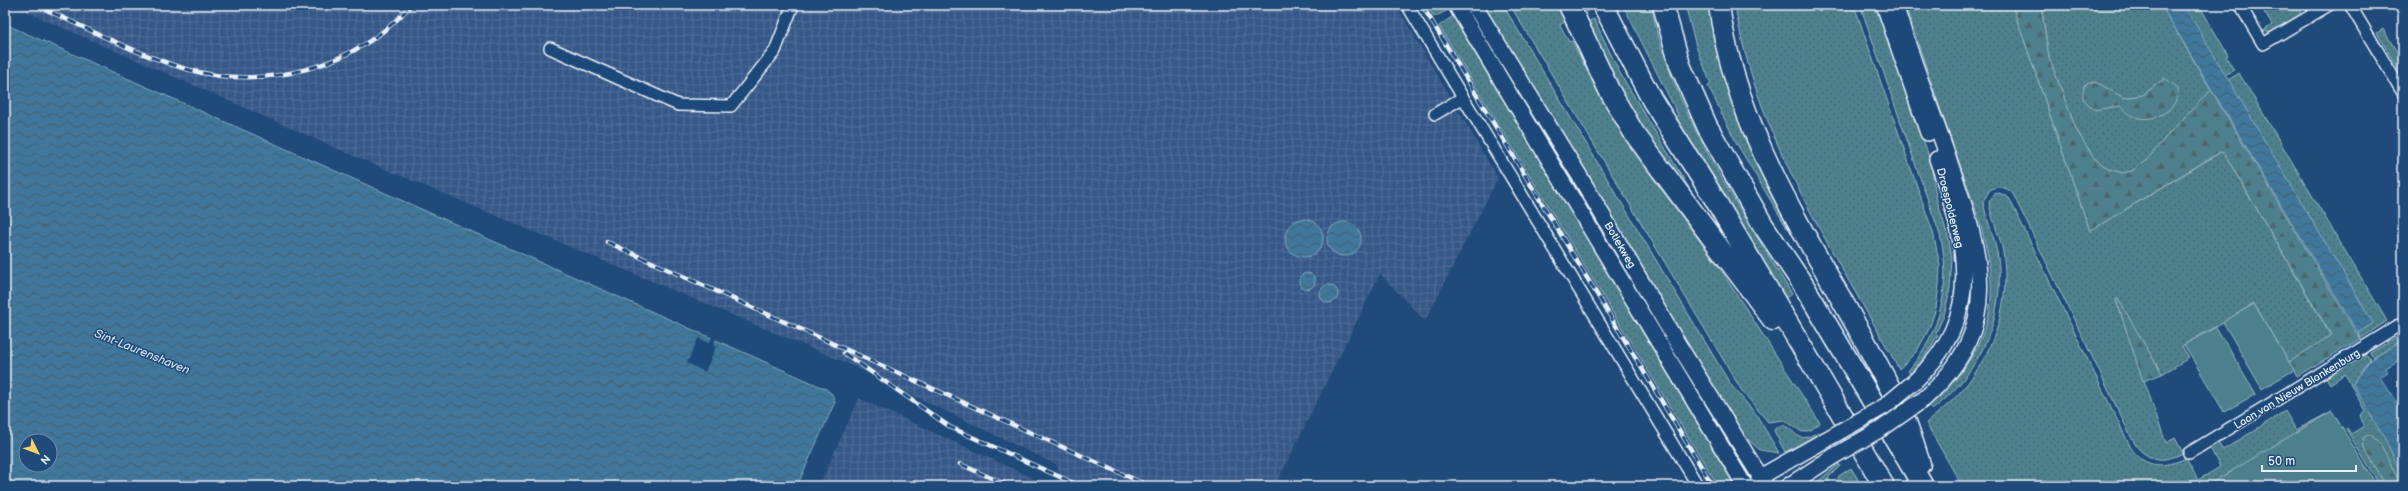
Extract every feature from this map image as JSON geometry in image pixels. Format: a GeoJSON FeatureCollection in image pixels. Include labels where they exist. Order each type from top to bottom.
{"type":"FeatureCollection","features":[{"type":"Feature","properties":{"kind":"highway"},"geometry":{"type":"LineString","coordinates":[[1603,5],[1652,100],[1714,198],[1884,486]]}},
{"type":"Feature","properties":{"kind":"highway"},"geometry":{"type":"LineString","coordinates":[[1663,5],[1680,65],[1707,126],[1760,220],[1804,286],[1923,486]]}},
{"type":"Feature","properties":{"kind":"highway"},"geometry":{"type":"LineString","coordinates":[[1718,5],[1731,63],[1753,130],[1779,185],[1902,411],[1927,486]]}},
{"type":"Feature","properties":{"kind":"highway"},"geometry":{"type":"LineString","coordinates":[[1572,12],[1609,90],[1634,134],[1824,386]]}},
{"type":"Feature","properties":{"kind":"main road","name":"Botlekweg"},"geometry":{"type":"LineString","coordinates":[[1456,5],[1745,486]]}},
{"type":"Feature","properties":{"kind":"main road","name":"Botlekweg"},"geometry":{"type":"LineString","coordinates":[[1474,5],[1579,174],[1671,333],[1761,483]]}},
{"type":"Feature","properties":{"kind":"main road","name":"Droespolderweg"},"geometry":{"type":"LineString","coordinates":[[1761,483],[1825,440],[1885,406],[1914,382],[1936,359],[1952,333],[1964,293],[1964,273],[1960,235],[1944,177],[1884,5]]}},
{"type":"Feature","properties":{"kind":"main road","name":"Droespolderweg"},"geometry":{"type":"LineString","coordinates":[[1788,486],[1834,456],[1881,429],[1924,399],[1959,360],[1970,341],[1980,299],[1980,270],[1967,212],[1895,5]]}},
{"type":"Feature","properties":{"kind":"street"},"geometry":{"type":"LineString","coordinates":[[550,48],[678,105],[731,106],[775,51],[793,5]]}},
{"type":"Feature","properties":{"kind":"street"},"geometry":{"type":"LineString","coordinates":[[1407,5],[1462,98],[1540,222],[1698,486]]}},
{"type":"Feature","properties":{"kind":"street"},"geometry":{"type":"LineString","coordinates":[[2240,5],[2263,44],[2329,5]]}},
{"type":"Feature","properties":{"kind":"street"},"geometry":{"type":"LineString","coordinates":[[2350,5],[2403,93]]}},
{"type":"Feature","properties":{"kind":"street"},"geometry":{"type":"LineString","coordinates":[[1436,114],[1462,98]]}},
{"type":"Feature","properties":{"kind":"street","name":"Laan van Nieuw Blankenburg"},"geometry":{"type":"LineString","coordinates":[[2189,453],[2403,323]]}},
{"type":"Feature","properties":{"kind":"shaded area"},"geometry":{"type":"Polygon","coordinates":[[[11,5],[1396,5],[1498,178],[1425,321],[1380,274],[1275,486],[1060,486],[1057,465],[844,362],[361,159],[11,5]]]}},
{"type":"Feature","properties":{"kind":"shaded area"},"geometry":{"type":"Polygon","coordinates":[[[859,398],[1048,485],[1048,486],[819,486],[859,398]]]}},
{"type":"Feature","properties":{"kind":"green space"},"geometry":{"type":"Polygon","coordinates":[[[1427,5],[1450,5],[1452,8],[1434,17],[1427,5]]]}},
{"type":"Feature","properties":{"kind":"green space"},"geometry":{"type":"Polygon","coordinates":[[[1479,5],[1503,5],[1731,385],[1756,414],[1779,453],[1760,450],[1739,432],[1479,5]]]}},
{"type":"Feature","properties":{"kind":"green space"},"geometry":{"type":"Polygon","coordinates":[[[1510,5],[1596,5],[1586,12],[1585,9],[1560,25],[1569,42],[1572,41],[1598,93],[1632,150],[1717,264],[1820,423],[1811,430],[1802,432],[1784,420],[1768,422],[1742,391],[1510,5]]]}},
{"type":"Feature","properties":{"kind":"green space"},"geometry":{"type":"Polygon","coordinates":[[[1623,5],[1651,5],[1661,44],[1674,82],[1690,119],[1729,190],[1792,294],[1785,298],[1676,122],[1678,115],[1623,5]]]}},
{"type":"Feature","properties":{"kind":"green space"},"geometry":{"type":"Polygon","coordinates":[[[1685,5],[1711,5],[1793,226],[1787,228],[1737,144],[1708,86],[1711,84],[1696,46],[1685,5]]]}},
{"type":"Feature","properties":{"kind":"green space"},"geometry":{"type":"Polygon","coordinates":[[[1735,5],[1854,5],[1933,232],[1940,265],[1936,308],[1929,329],[1917,351],[1899,369],[1825,238],[1779,148],[1760,102],[1745,54],[1735,5]]]}},
{"type":"Feature","properties":{"kind":"green space"},"geometry":{"type":"Polygon","coordinates":[[[1860,5],[1876,5],[1931,162],[1936,197],[1949,240],[1952,259],[1950,289],[1944,315],[1936,333],[1938,335],[1926,355],[1910,374],[1908,371],[1929,340],[1941,307],[1945,271],[1943,253],[1940,235],[1860,5]]]}},
{"type":"Feature","properties":{"kind":"green space"},"geometry":{"type":"Polygon","coordinates":[[[1905,5],[2012,5],[2090,231],[2221,152],[2224,153],[2331,336],[2289,362],[2254,304],[2182,346],[2189,358],[2162,374],[2116,300],[2166,443],[2175,438],[2183,453],[2168,459],[2148,456],[2142,452],[2132,439],[2013,194],[2005,188],[1999,187],[1989,191],[1983,202],[1997,252],[1999,275],[1998,297],[1994,319],[1987,340],[1977,360],[1964,379],[1932,410],[1928,404],[1957,372],[1960,374],[1977,347],[1988,318],[1991,297],[1991,279],[1985,243],[1975,207],[1905,5]]]}},
{"type":"Feature","properties":{"kind":"green space"},"geometry":{"type":"Polygon","coordinates":[[[2012,5],[2041,5],[2049,57],[2076,129],[2093,157],[2108,169],[2123,173],[2132,171],[2147,160],[2172,130],[2211,90],[2360,339],[2297,376],[2289,362],[2331,335],[2224,153],[2220,152],[2090,231],[2012,5]]]}},
{"type":"Feature","properties":{"kind":"green space"},"geometry":{"type":"Polygon","coordinates":[[[2041,5],[2161,5],[2211,90],[2172,130],[2147,160],[2132,171],[2123,173],[2107,169],[2093,157],[2076,129],[2049,57],[2041,5]],[[2165,78],[2143,95],[2124,98],[2094,82],[2084,85],[2083,99],[2120,106],[2126,111],[2153,117],[2163,114],[2170,109],[2165,78]]]}},
{"type":"Feature","properties":{"kind":"green space"},"geometry":{"type":"Polygon","coordinates":[[[2184,5],[2199,5],[2228,55],[2226,57],[2234,70],[2225,75],[2184,5]]]}},
{"type":"Feature","properties":{"kind":"green space"},"geometry":{"type":"Polygon","coordinates":[[[2260,5],[2299,5],[2297,6],[2303,16],[2272,33],[2263,31],[2272,25],[2260,5]]]}},
{"type":"Feature","properties":{"kind":"green space"},"geometry":{"type":"Polygon","coordinates":[[[1456,14],[1742,486],[1718,486],[1439,26],[1456,14]]]}},
{"type":"Feature","properties":{"kind":"green space"},"geometry":{"type":"Polygon","coordinates":[[[1594,19],[1620,73],[1709,221],[1642,136],[1586,22],[1594,19]]]}},
{"type":"Feature","properties":{"kind":"green space"},"geometry":{"type":"Polygon","coordinates":[[[2383,29],[2403,62],[2403,77],[2377,33],[2383,29]]]}},
{"type":"Feature","properties":{"kind":"green space"},"geometry":{"type":"Polygon","coordinates":[[[2239,73],[2387,321],[2360,339],[2358,333],[2373,323],[2228,80],[2239,73]]]}},
{"type":"Feature","properties":{"kind":"green space"},"geometry":{"type":"Polygon","coordinates":[[[2165,78],[2178,88],[2177,96],[2170,109],[2156,117],[2148,119],[2133,116],[2120,106],[2094,110],[2083,99],[2083,89],[2088,82],[2098,83],[2124,98],[2143,95],[2165,78]]]}},
{"type":"Feature","properties":{"kind":"green space"},"geometry":{"type":"Polygon","coordinates":[[[2000,193],[2009,198],[2131,448],[2143,460],[2156,465],[2163,465],[2171,464],[2186,458],[2198,480],[2220,467],[2209,446],[2217,441],[2223,450],[2285,411],[2296,430],[2332,411],[2209,486],[1962,486],[1926,423],[1954,399],[1974,375],[1992,343],[1998,325],[2005,289],[2005,270],[2002,246],[1989,202],[1994,194],[2000,193]]]}},
{"type":"Feature","properties":{"kind":"green space"},"geometry":{"type":"Polygon","coordinates":[[[2116,299],[2118,299],[2162,374],[2143,381],[2116,299]]]}},
{"type":"Feature","properties":{"kind":"green space"},"geometry":{"type":"Polygon","coordinates":[[[2254,304],[2294,370],[2262,389],[2223,322],[2254,304]]]}},
{"type":"Feature","properties":{"kind":"green space"},"geometry":{"type":"Polygon","coordinates":[[[2216,327],[2256,394],[2224,412],[2184,345],[2216,327]]]}},
{"type":"Feature","properties":{"kind":"green space"},"geometry":{"type":"Polygon","coordinates":[[[2403,333],[2403,340],[2373,358],[2370,353],[2403,333]]]}},
{"type":"Feature","properties":{"kind":"green space"},"geometry":{"type":"Polygon","coordinates":[[[2367,355],[2370,359],[2353,384],[2391,448],[2397,462],[2403,486],[2380,486],[2346,429],[2347,428],[2351,434],[2364,426],[2360,415],[2365,411],[2345,374],[2330,384],[2325,376],[2350,361],[2351,364],[2367,355]]]}},
{"type":"Feature","properties":{"kind":"green space"},"geometry":{"type":"Polygon","coordinates":[[[2332,411],[2377,486],[2208,485],[2332,411]]]}},
{"type":"Feature","properties":{"kind":"green space"},"geometry":{"type":"Polygon","coordinates":[[[1783,425],[1798,436],[1802,437],[1811,436],[1818,432],[1819,434],[1785,452],[1774,431],[1776,427],[1783,425]]]}},
{"type":"Feature","properties":{"kind":"green space"},"geometry":{"type":"Polygon","coordinates":[[[2368,435],[2373,437],[2383,449],[2402,486],[2386,486],[2364,448],[2363,438],[2368,435]]]}},
{"type":"Feature","properties":{"kind":"green space"},"geometry":{"type":"Polygon","coordinates":[[[1839,464],[1840,466],[1829,477],[1828,486],[1812,486],[1839,464]]]}},
{"type":"Feature","properties":{"kind":"green space"},"geometry":{"type":"Polygon","coordinates":[[[1851,468],[1862,486],[1835,486],[1839,476],[1851,468]]]}},
{"type":"Feature","properties":{"kind":"water"},"geometry":{"type":"Polygon","coordinates":[[[2161,5],[2184,5],[2373,323],[2358,333],[2161,5]]]}},
{"type":"Feature","properties":{"kind":"water","name":"Sint-Laurenshaven"},"geometry":{"type":"Polygon","coordinates":[[[5,24],[826,389],[832,394],[835,402],[797,486],[5,486],[5,24]]]}},
{"type":"Feature","properties":{"kind":"water"},"geometry":{"type":"Polygon","coordinates":[[[1300,219],[1308,219],[1318,224],[1322,231],[1322,245],[1318,252],[1308,257],[1300,257],[1290,252],[1288,249],[1285,242],[1285,234],[1290,224],[1293,222],[1300,219]]]}},
{"type":"Feature","properties":{"kind":"water"},"geometry":{"type":"Polygon","coordinates":[[[1347,222],[1356,227],[1360,232],[1360,246],[1356,251],[1351,255],[1341,256],[1337,255],[1328,246],[1327,236],[1328,232],[1337,223],[1347,222]]]}},
{"type":"Feature","properties":{"kind":"water"},"geometry":{"type":"Polygon","coordinates":[[[1304,273],[1310,273],[1315,278],[1313,287],[1310,289],[1304,289],[1299,284],[1299,278],[1304,273]]]}},
{"type":"Feature","properties":{"kind":"water"},"geometry":{"type":"Polygon","coordinates":[[[1329,285],[1333,286],[1337,290],[1337,298],[1333,302],[1329,303],[1325,302],[1321,298],[1320,294],[1321,290],[1325,286],[1329,285]]]}},
{"type":"Feature","properties":{"kind":"water"},"geometry":{"type":"Polygon","coordinates":[[[2403,340],[2403,358],[2386,368],[2388,372],[2380,377],[2403,412],[2403,477],[2387,443],[2353,384],[2370,360],[2403,340]]]}},
{"type":"Feature","properties":{"kind":"pier"},"geometry":{"type":"Polygon","coordinates":[[[713,335],[717,336],[713,345],[716,347],[705,372],[687,363],[698,338],[709,343],[713,335]]]}},
{"type":"Feature","properties":{"kind":"railway"},"geometry":{"type":"LineString","coordinates":[[36,5],[110,40],[168,63],[186,69],[216,75],[247,77],[277,75],[308,69],[336,59],[364,45],[389,27],[411,5]]}},
{"type":"Feature","properties":{"kind":"railway"},"geometry":{"type":"LineString","coordinates":[[1422,5],[1713,486]]}},
{"type":"Feature","properties":{"kind":"railway"},"geometry":{"type":"LineString","coordinates":[[607,242],[1149,486]]}},
{"type":"Feature","properties":{"kind":"railway"},"geometry":{"type":"LineString","coordinates":[[844,353],[950,427],[1080,486]]}},
{"type":"Feature","properties":{"kind":"railway"},"geometry":{"type":"LineString","coordinates":[[960,464],[1009,486]]}}]}
